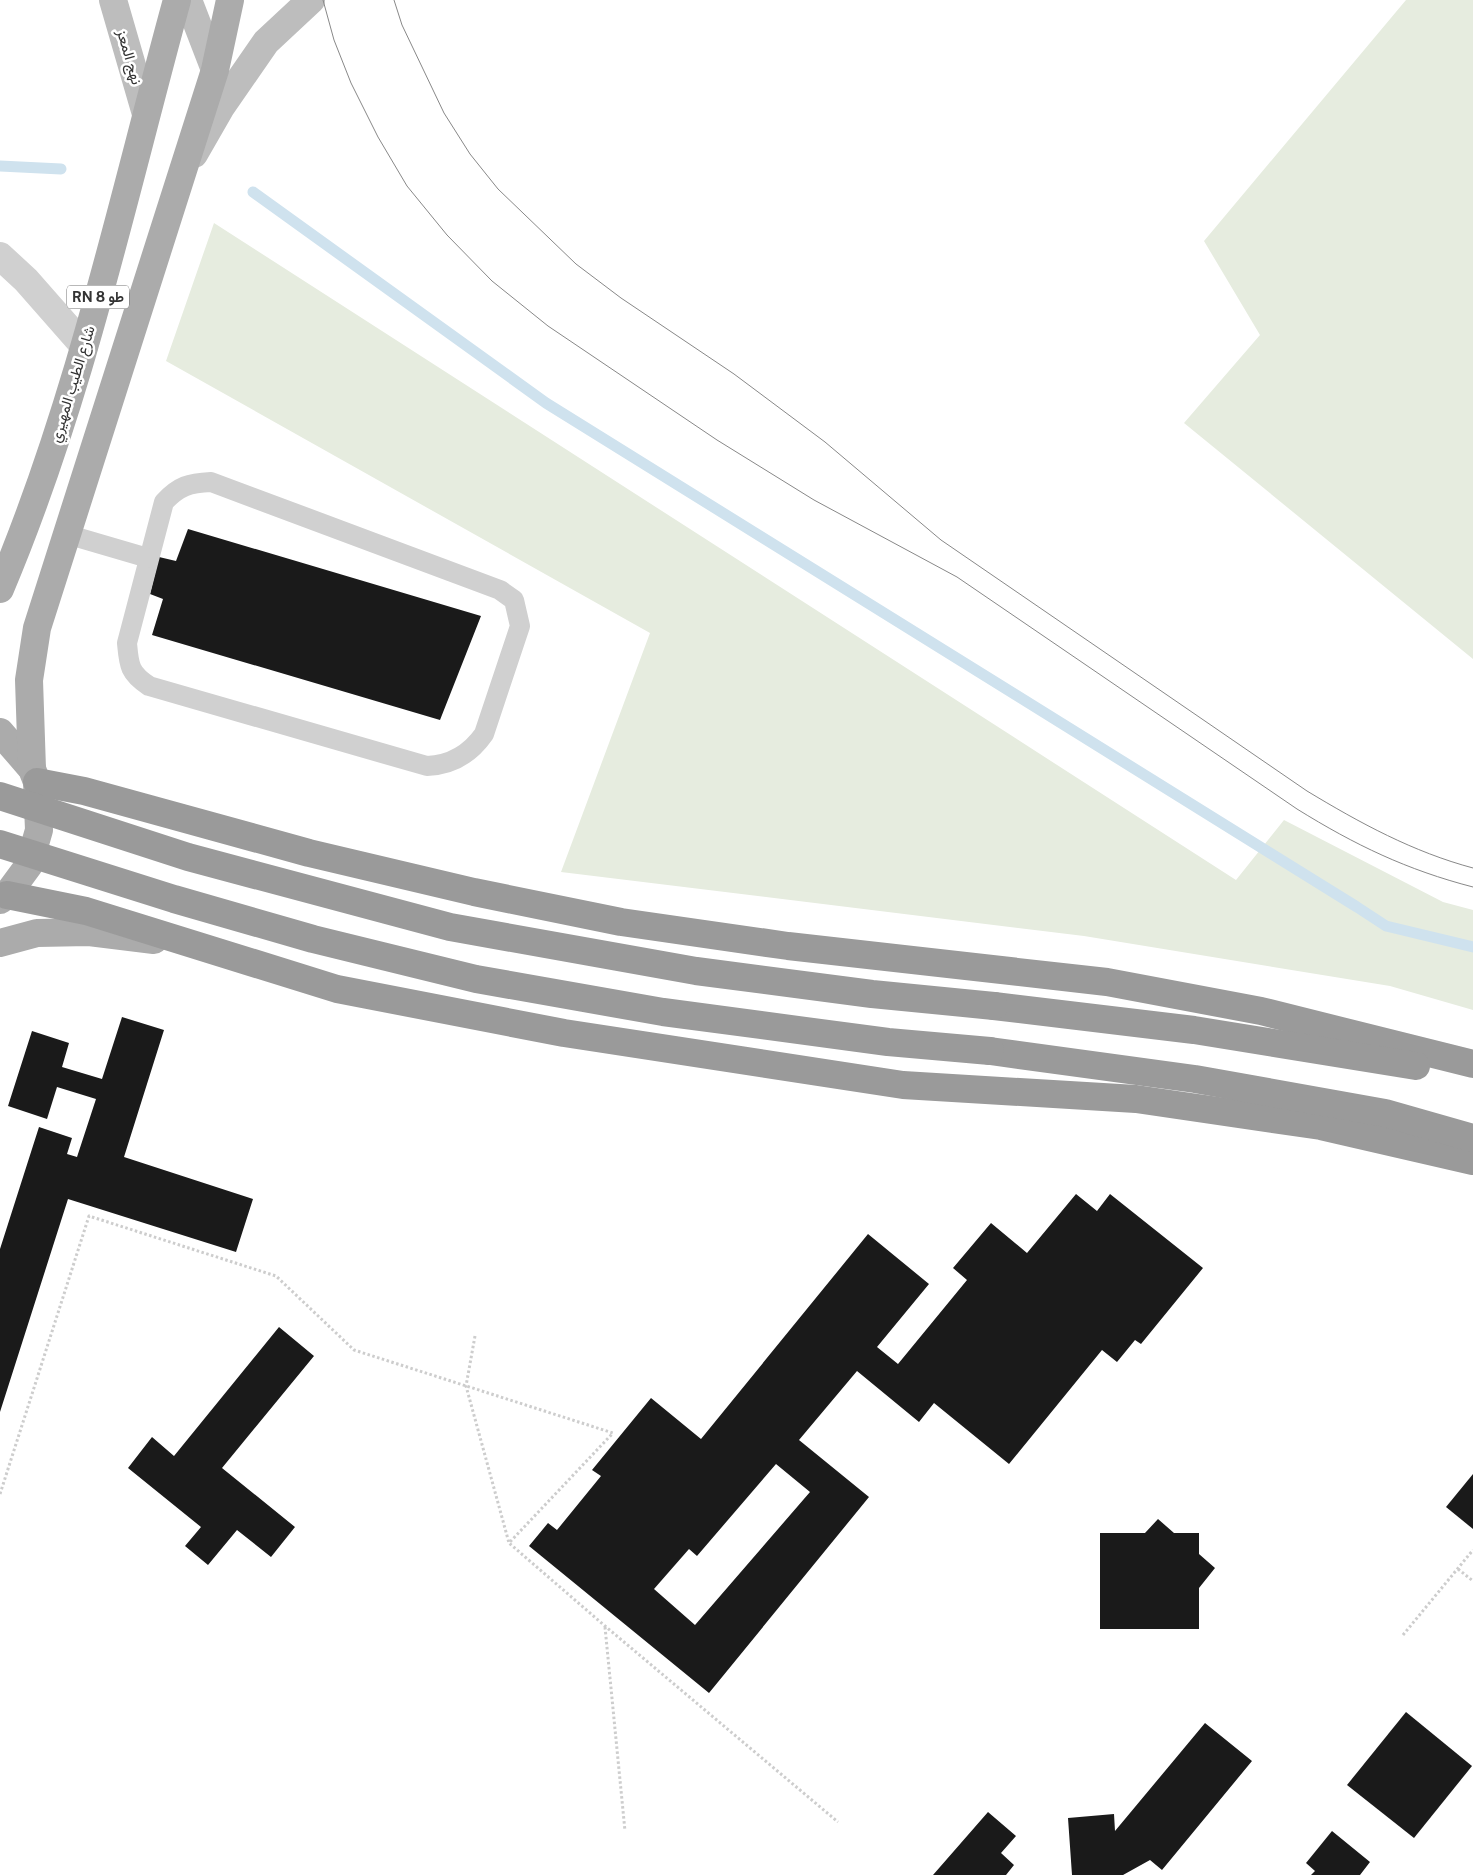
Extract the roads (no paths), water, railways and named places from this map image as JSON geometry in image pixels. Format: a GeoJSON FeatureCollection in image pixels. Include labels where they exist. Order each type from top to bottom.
{"type":"FeatureCollection","features":[{"type":"Feature","properties":{"kind":"highway"},"geometry":{"type":"LineString","coordinates":[[34,776],[309,853],[474,892],[621,922],[788,946],[1107,982],[1261,1011],[1473,1064]]}},
{"type":"Feature","properties":{"kind":"highway"},"geometry":{"type":"LineString","coordinates":[[0,796],[188,857],[450,927],[696,971],[872,994],[994,1006],[1204,1032],[1416,1066],[1473,1081]]}},
{"type":"Feature","properties":{"kind":"highway"},"geometry":{"type":"LineString","coordinates":[[0,844],[202,907],[313,939],[476,979],[673,1013],[888,1042],[990,1051],[1195,1079],[1385,1113],[1473,1138]]}},
{"type":"Feature","properties":{"kind":"highway"},"geometry":{"type":"LineString","coordinates":[[4,897],[86,911],[337,989],[564,1032],[903,1085],[1136,1099],[1321,1126],[1473,1161]]}},
{"type":"Feature","properties":{"kind":"main road","name":"شارع الطيب المهيري"},"geometry":{"type":"LineString","coordinates":[[0,589],[22,536],[44,473],[84,346],[126,198],[146,114],[177,0]]}},
{"type":"Feature","properties":{"kind":"main road"},"geometry":{"type":"LineString","coordinates":[[4,897],[29,865],[39,830],[28,715],[31,656],[37,628],[214,70],[230,0]]}},
{"type":"Feature","properties":{"kind":"main road"},"geometry":{"type":"LineString","coordinates":[[0,732],[34,776]]}},
{"type":"Feature","properties":{"kind":"main road"},"geometry":{"type":"LineString","coordinates":[[0,942],[37,933],[90,932],[188,944]]}},
{"type":"Feature","properties":{"kind":"street","name":"نهج المعز"},"geometry":{"type":"LineString","coordinates":[[113,0],[146,114]]}},
{"type":"Feature","properties":{"kind":"street"},"geometry":{"type":"LineString","coordinates":[[188,0],[214,70]]}},
{"type":"Feature","properties":{"kind":"street"},"geometry":{"type":"LineString","coordinates":[[162,232],[194,155],[221,107],[266,42],[311,0]]}},
{"type":"Feature","properties":{"kind":"street"},"geometry":{"type":"LineString","coordinates":[[0,256],[19,273],[84,346]]}},
{"type":"Feature","properties":{"kind":"lane"},"geometry":{"type":"LineString","coordinates":[[211,482],[500,590],[514,600],[520,626],[484,734],[475,747],[459,759],[442,766],[427,766],[149,686],[135,677],[128,664],[127,643],[148,558],[164,502],[176,489],[195,483],[211,482]]}},
{"type":"Feature","properties":{"kind":"lane"},"geometry":{"type":"LineString","coordinates":[[66,534],[148,558]]}},
{"type":"Feature","properties":{"kind":"waterway"},"geometry":{"type":"LineString","coordinates":[[0,166],[61,169]]}},
{"type":"Feature","properties":{"kind":"waterway"},"geometry":{"type":"LineString","coordinates":[[253,192],[546,403],[1386,926],[1473,947]]}},
{"type":"Feature","properties":{"kind":"tram line"},"geometry":{"type":"LineString","coordinates":[[323,0],[334,40],[351,83],[378,137],[407,186],[447,235],[492,281],[548,326],[717,440],[814,500],[957,577],[1297,809],[1340,834],[1382,855],[1426,873],[1473,887]]}},
{"type":"Feature","properties":{"kind":"tram line"},"geometry":{"type":"LineString","coordinates":[[394,0],[402,25],[444,113],[470,154],[498,189],[576,264],[621,298],[734,374],[825,442],[941,540],[1307,791],[1387,836],[1429,854],[1473,868]]}}]}
